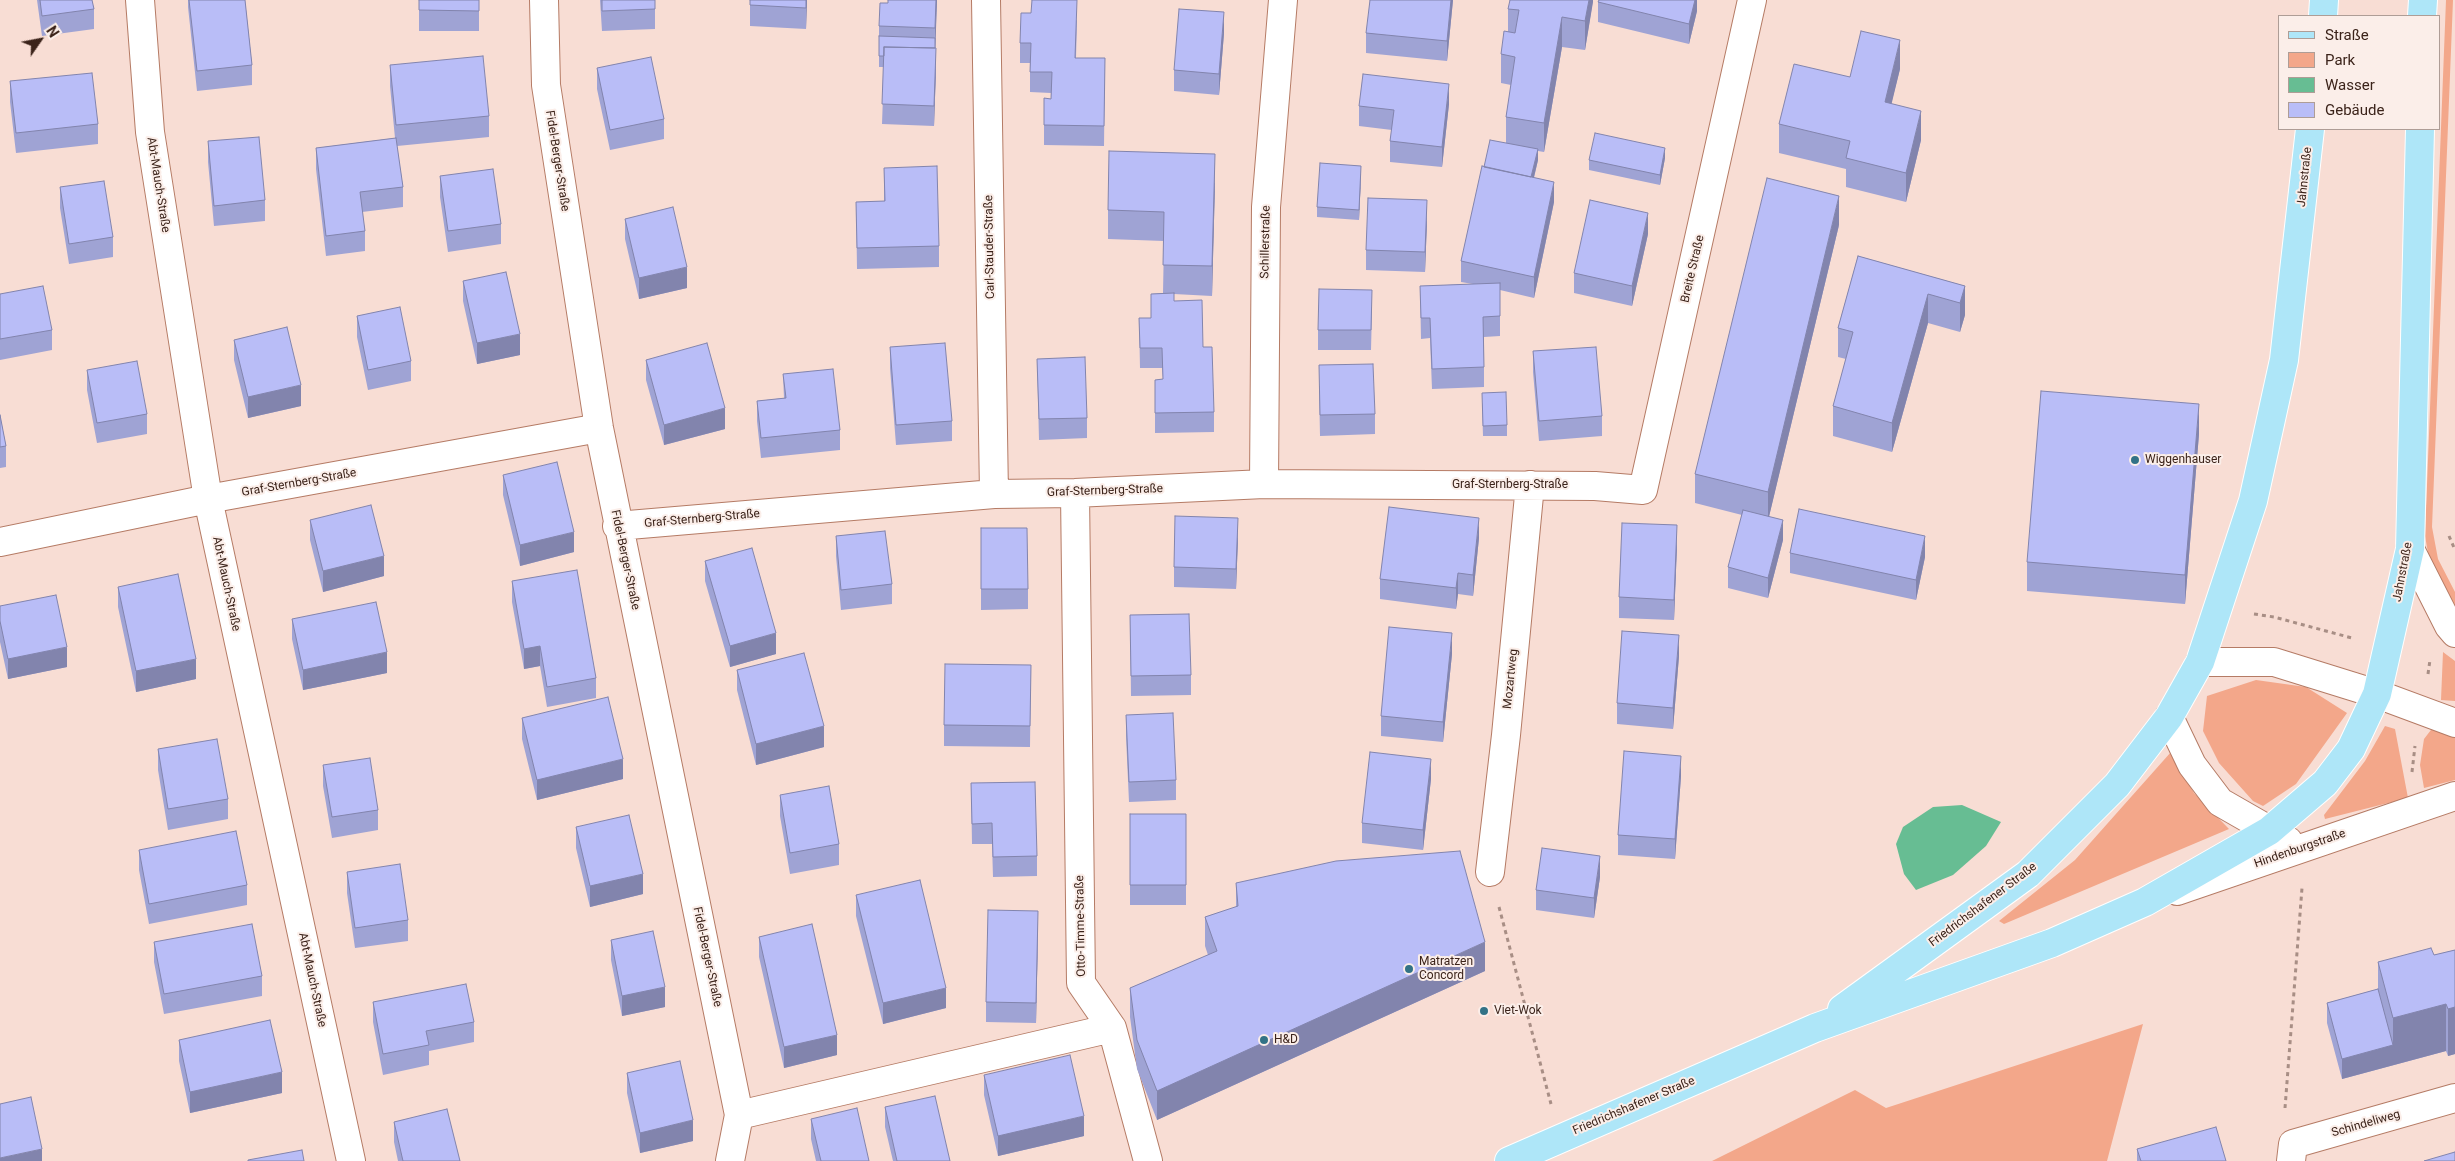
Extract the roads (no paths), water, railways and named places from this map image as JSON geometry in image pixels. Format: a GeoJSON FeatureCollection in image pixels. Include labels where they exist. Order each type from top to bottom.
{"type":"FeatureCollection","features":[{"type":"Feature","properties":{"kind":"main road"},"geometry":{"type":"LineString","coordinates":[[2322,15],[2324,0]]}},
{"type":"Feature","properties":{"kind":"main road"},"geometry":{"type":"LineString","coordinates":[[2422,0],[2422,15]]}},
{"type":"Feature","properties":{"kind":"main road","name":"Jahnstraße"},"geometry":{"type":"LineString","coordinates":[[2200,662],[2253,501],[2284,360],[2310,130]]}},
{"type":"Feature","properties":{"kind":"main road","name":"Jahnstraße"},"geometry":{"type":"LineString","coordinates":[[2145,902],[2269,832],[2325,783],[2351,749],[2377,694],[2410,549],[2420,130]]}},
{"type":"Feature","properties":{"kind":"main road","name":"Friedrichshafener Straße"},"geometry":{"type":"LineString","coordinates":[[1815,1028],[2028,874],[2117,786],[2169,717],[2200,662]]}},
{"type":"Feature","properties":{"kind":"main road","name":"Friedrichshafener Straße"},"geometry":{"type":"LineString","coordinates":[[1522,1158],[1560,1137],[1815,1028],[2052,943],[2145,902]]}},
{"type":"Feature","properties":{"kind":"street","name":"Abt-Mauch-Straße"},"geometry":{"type":"LineString","coordinates":[[140,0],[150,132],[208,499],[351,1161]]}},
{"type":"Feature","properties":{"kind":"street","name":"Fidel-Berger-Straße"},"geometry":{"type":"LineString","coordinates":[[544,0],[546,85],[599,428],[740,1115]]}},
{"type":"Feature","properties":{"kind":"street","name":"Carl-Stauder-Straße"},"geometry":{"type":"LineString","coordinates":[[986,0],[994,494]]}},
{"type":"Feature","properties":{"kind":"street","name":"Schillerstraße"},"geometry":{"type":"LineString","coordinates":[[1264,484],[1266,207],[1283,0]]}},
{"type":"Feature","properties":{"kind":"street","name":"Breite Straße"},"geometry":{"type":"LineString","coordinates":[[1595,486],[1643,490],[1752,0]]}},
{"type":"Feature","properties":{"kind":"street","name":"Graf-Sternberg-Straße"},"geometry":{"type":"LineString","coordinates":[[0,542],[208,499],[599,428]]}},
{"type":"Feature","properties":{"kind":"street","name":"Graf-Sternberg-Straße"},"geometry":{"type":"LineString","coordinates":[[618,526],[994,494],[1075,493],[1264,484],[1595,486]]}},
{"type":"Feature","properties":{"kind":"street","name":"Mozartweg"},"geometry":{"type":"LineString","coordinates":[[1490,872],[1506,735],[1530,485]]}},
{"type":"Feature","properties":{"kind":"street","name":"Otto-Timme-Straße"},"geometry":{"type":"LineString","coordinates":[[1075,493],[1081,983],[1112,1028],[1148,1161]]}},
{"type":"Feature","properties":{"kind":"street"},"geometry":{"type":"LineString","coordinates":[[2410,549],[2449,626],[2455,633]]}},
{"type":"Feature","properties":{"kind":"street"},"geometry":{"type":"LineString","coordinates":[[2200,662],[2274,662],[2377,694],[2455,723]]}},
{"type":"Feature","properties":{"kind":"street"},"geometry":{"type":"LineString","coordinates":[[2169,717],[2192,765],[2220,802],[2269,832],[2305,849]]}},
{"type":"Feature","properties":{"kind":"street","name":"Hindenburgstraße"},"geometry":{"type":"LineString","coordinates":[[2145,902],[2305,849],[2455,796]]}},
{"type":"Feature","properties":{"kind":"street"},"geometry":{"type":"LineString","coordinates":[[730,1161],[740,1115],[1112,1028]]}},
{"type":"Feature","properties":{"kind":"street","name":"Schindeliweg"},"geometry":{"type":"LineString","coordinates":[[2292,1153],[2455,1098]]}},
{"type":"Feature","properties":{"kind":"water"},"geometry":{"type":"Polygon","coordinates":[[[1962,805],[2001,822],[1986,846],[1953,875],[1916,890],[1904,874],[1896,844],[1903,827],[1933,807],[1962,805]]]}},
{"type":"Feature","properties":{"kind":"place","name":"Wiggenhauser"},"geometry":{"type":"Point","coordinates":[2135,460]}},
{"type":"Feature","properties":{"kind":"place","name":"Matratzen Concord"},"geometry":{"type":"Point","coordinates":[1409,969]}},
{"type":"Feature","properties":{"kind":"place","name":"Viet-Wok"},"geometry":{"type":"Point","coordinates":[1484,1011]}},
{"type":"Feature","properties":{"kind":"place","name":"H&D"},"geometry":{"type":"Point","coordinates":[1264,1040]}}]}
